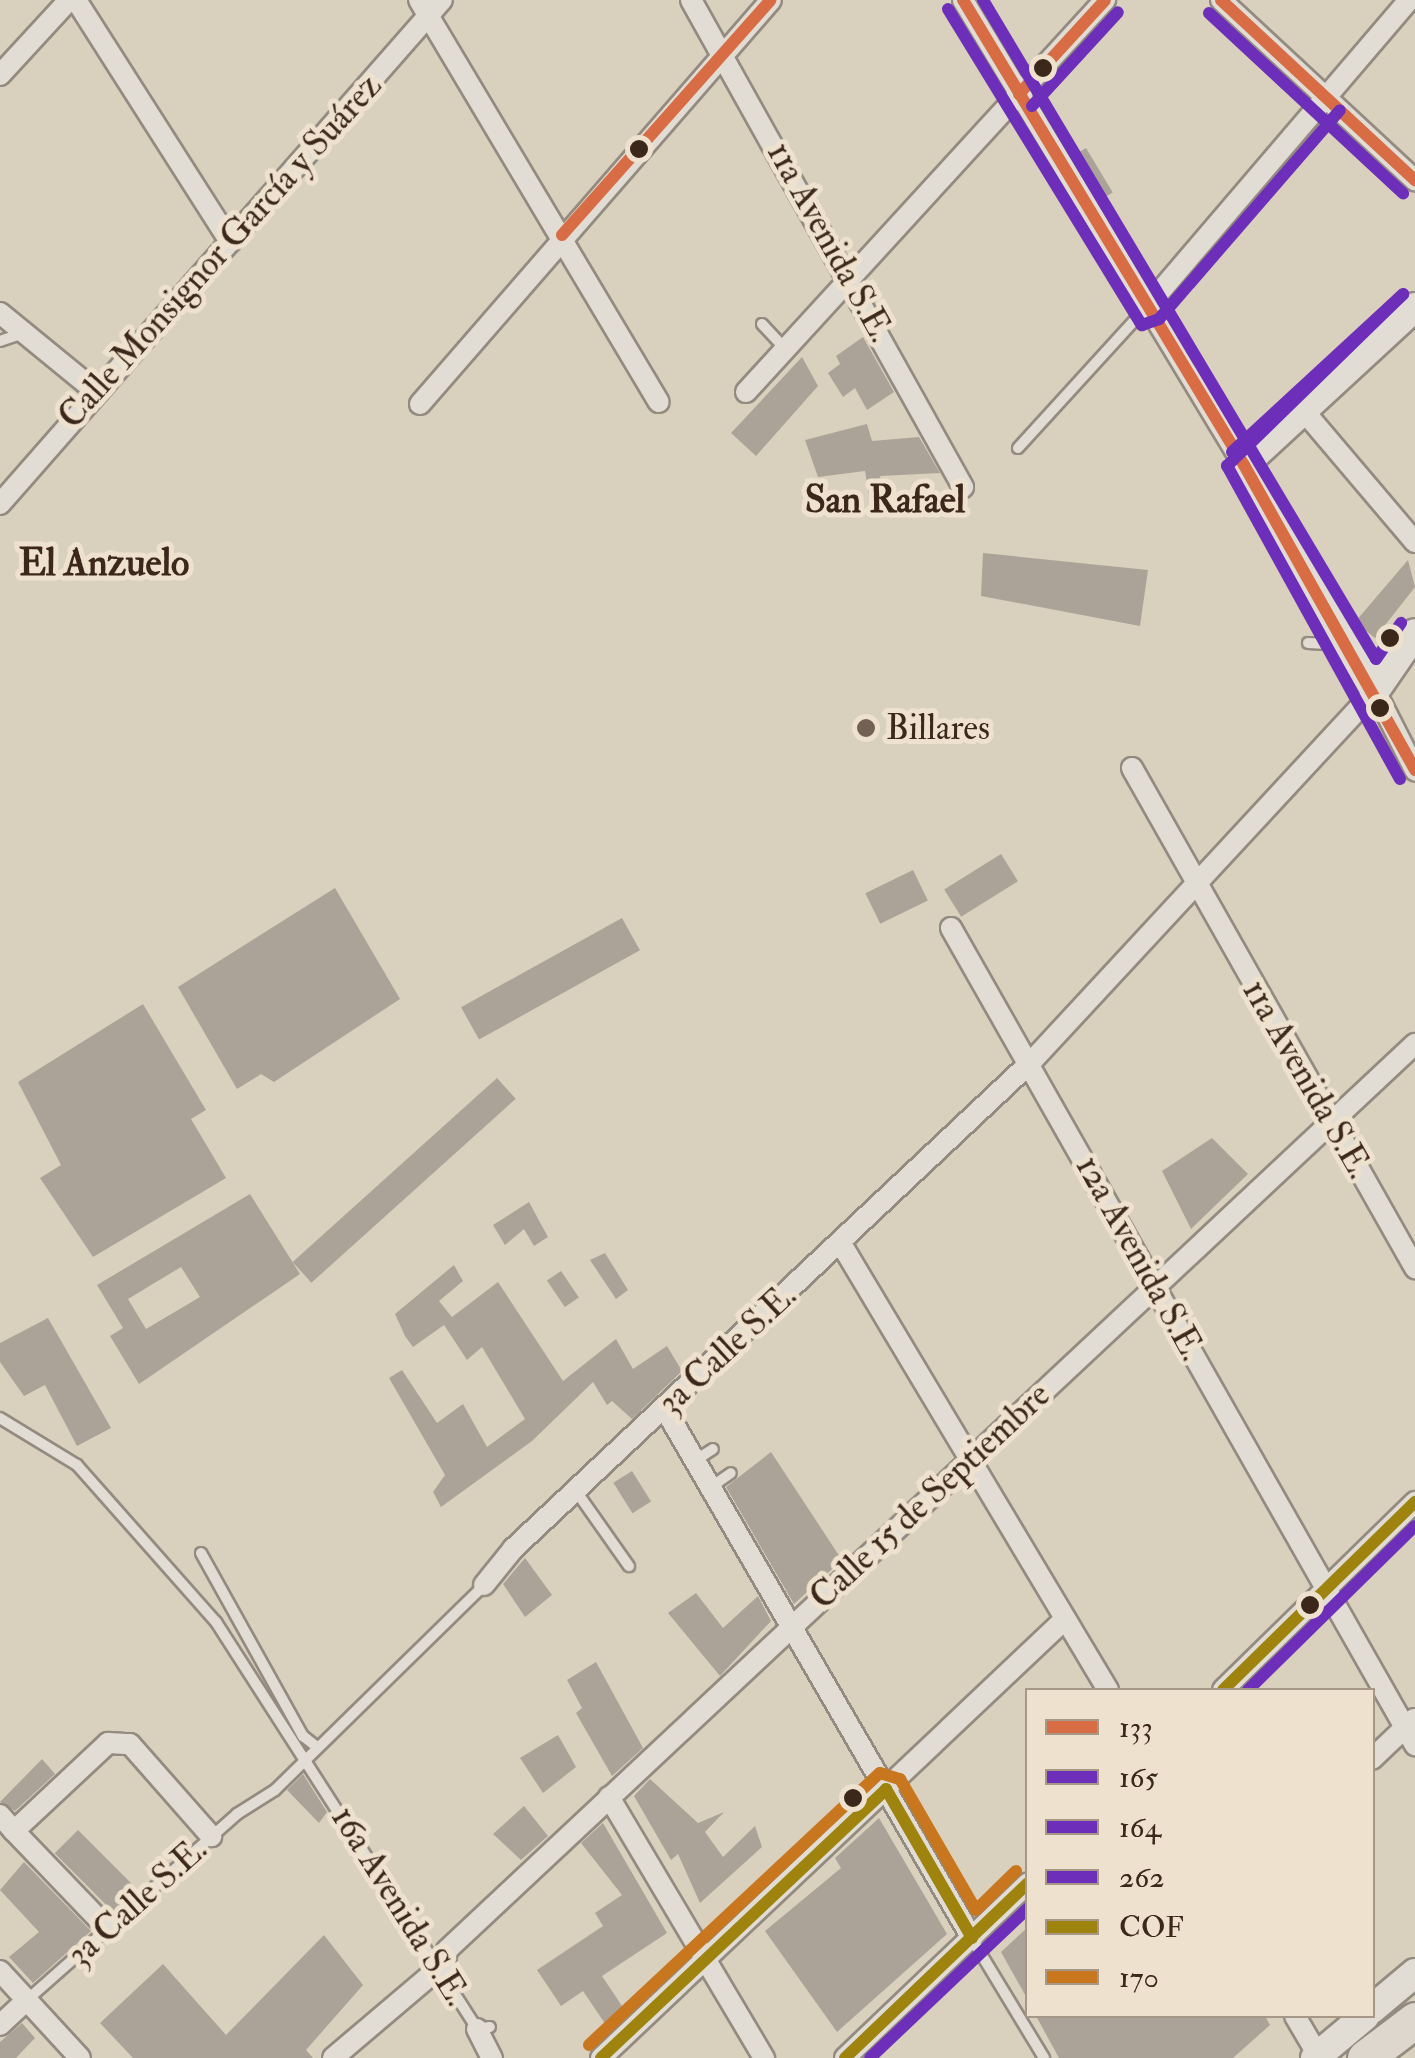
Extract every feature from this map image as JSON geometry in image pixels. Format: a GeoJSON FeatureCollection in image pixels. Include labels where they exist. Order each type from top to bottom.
{"type":"FeatureCollection","features":[{"type":"Feature","properties":{"kind":"highway"},"geometry":{"type":"LineString","coordinates":[[1365,2058],[1415,2020]]}},
{"type":"Feature","properties":{"kind":"highway"},"geometry":{"type":"LineString","coordinates":[[1401,2058],[1415,2048]]}},
{"type":"Feature","properties":{"kind":"street"},"geometry":{"type":"LineString","coordinates":[[0,75],[69,0]]}},
{"type":"Feature","properties":{"kind":"street"},"geometry":{"type":"LineString","coordinates":[[76,0],[230,242]]}},
{"type":"Feature","properties":{"kind":"street","name":"11a Avenida S.E."},"geometry":{"type":"LineString","coordinates":[[691,0],[852,279],[963,487]]}},
{"type":"Feature","properties":{"kind":"street"},"geometry":{"type":"LineString","coordinates":[[420,404],[562,234],[771,0]]}},
{"type":"Feature","properties":{"kind":"street"},"geometry":{"type":"LineString","coordinates":[[963,0],[1146,308],[1244,464],[1375,691],[1415,770]]}},
{"type":"Feature","properties":{"kind":"street"},"geometry":{"type":"LineString","coordinates":[[746,392],[1105,0]]}},
{"type":"Feature","properties":{"kind":"street"},"geometry":{"type":"LineString","coordinates":[[1221,0],[1415,180]]}},
{"type":"Feature","properties":{"kind":"street"},"geometry":{"type":"LineString","coordinates":[[1146,308],[1410,0]]}},
{"type":"Feature","properties":{"kind":"street"},"geometry":{"type":"LineString","coordinates":[[430,5],[659,402]]}},
{"type":"Feature","properties":{"kind":"street","name":"Calle Monsignor García y Suárez"},"geometry":{"type":"LineString","coordinates":[[0,504],[94,390],[230,242],[430,5]]}},
{"type":"Feature","properties":{"kind":"street"},"geometry":{"type":"LineString","coordinates":[[1244,464],[1415,306]]}},
{"type":"Feature","properties":{"kind":"street"},"geometry":{"type":"LineString","coordinates":[[0,313],[94,390]]}},
{"type":"Feature","properties":{"kind":"street"},"geometry":{"type":"LineString","coordinates":[[1303,410],[1415,542]]}},
{"type":"Feature","properties":{"kind":"street","name":"3a Calle S.E."},"geometry":{"type":"LineString","coordinates":[[484,1585],[576,1490],[1032,1061],[1199,890],[1375,691],[1415,633]]}},
{"type":"Feature","properties":{"kind":"street","name":"11a Avenida S.E."},"geometry":{"type":"LineString","coordinates":[[1132,768],[1415,1268]]}},
{"type":"Feature","properties":{"kind":"street","name":"12a Avenida S.E."},"geometry":{"type":"LineString","coordinates":[[951,928],[1032,1061],[1327,1589],[1412,1730]]}},
{"type":"Feature","properties":{"kind":"street","name":"Calle 15 de Septiembre"},"geometry":{"type":"LineString","coordinates":[[332,2058],[1415,1044]]}},
{"type":"Feature","properties":{"kind":"street"},"geometry":{"type":"LineString","coordinates":[[840,1242],[1107,1688]]}},
{"type":"Feature","properties":{"kind":"street"},"geometry":{"type":"LineString","coordinates":[[665,1409],[686,1456],[711,1487],[792,1625],[836,1710],[972,1938]]}},
{"type":"Feature","properties":{"kind":"street"},"geometry":{"type":"LineString","coordinates":[[1225,1688],[1415,1502]]}},
{"type":"Feature","properties":{"kind":"street"},"geometry":{"type":"LineString","coordinates":[[602,2058],[1065,1619]]}},
{"type":"Feature","properties":{"kind":"street"},"geometry":{"type":"LineString","coordinates":[[1375,1756],[1412,1730]]}},
{"type":"Feature","properties":{"kind":"street"},"geometry":{"type":"LineString","coordinates":[[108,1930],[7,1823],[108,1743],[130,1744],[210,1836]]}},
{"type":"Feature","properties":{"kind":"street"},"geometry":{"type":"LineString","coordinates":[[609,1798],[764,2058]]}},
{"type":"Feature","properties":{"kind":"street"},"geometry":{"type":"LineString","coordinates":[[846,2058],[1025,1886]]}},
{"type":"Feature","properties":{"kind":"street"},"geometry":{"type":"LineString","coordinates":[[0,1971],[80,2058]]}},
{"type":"Feature","properties":{"kind":"street"},"geometry":{"type":"LineString","coordinates":[[1375,2006],[1415,1972]]}},
{"type":"Feature","properties":{"kind":"street","name":"3a Calle S.E."},"geometry":{"type":"LineString","coordinates":[[0,2024],[27,2000]]}},
{"type":"Feature","properties":{"kind":"street"},"geometry":{"type":"LineString","coordinates":[[1296,2018],[1317,2057],[1363,2018]]}},
{"type":"Feature","properties":{"kind":"street","name":"16a Avenida S.E."},"geometry":{"type":"LineString","coordinates":[[478,2034],[492,2058]]}},
{"type":"Feature","properties":{"kind":"lane"},"geometry":{"type":"LineString","coordinates":[[1018,448],[1146,308]]}},
{"type":"Feature","properties":{"kind":"lane"},"geometry":{"type":"LineString","coordinates":[[762,324],[786,350]]}},
{"type":"Feature","properties":{"kind":"lane"},"geometry":{"type":"LineString","coordinates":[[0,341],[24,332]]}},
{"type":"Feature","properties":{"kind":"lane"},"geometry":{"type":"LineString","coordinates":[[1308,643],[1349,646]]}},
{"type":"Feature","properties":{"kind":"lane","name":"16a Avenida S.E."},"geometry":{"type":"LineString","coordinates":[[0,1418],[77,1465],[216,1622],[305,1756],[478,2034]]}},
{"type":"Feature","properties":{"kind":"lane"},"geometry":{"type":"LineString","coordinates":[[686,1456],[713,1449]]}},
{"type":"Feature","properties":{"kind":"lane"},"geometry":{"type":"LineString","coordinates":[[711,1487],[731,1473]]}},
{"type":"Feature","properties":{"kind":"lane"},"geometry":{"type":"LineString","coordinates":[[576,1490],[629,1566]]}},
{"type":"Feature","properties":{"kind":"lane"},"geometry":{"type":"LineString","coordinates":[[201,1553],[303,1736],[316,1746]]}},
{"type":"Feature","properties":{"kind":"lane","name":"3a Calle S.E."},"geometry":{"type":"LineString","coordinates":[[27,2000],[210,1836],[268,1796],[484,1585]]}},
{"type":"Feature","properties":{"kind":"lane"},"geometry":{"type":"LineString","coordinates":[[972,1938],[1044,2058]]}},
{"type":"Feature","properties":{"kind":"building"},"geometry":{"type":"Polygon","coordinates":[[[1086,148],[1113,193],[1100,200],[1073,156],[1086,148]]]}},
{"type":"Feature","properties":{"kind":"building"},"geometry":{"type":"Polygon","coordinates":[[[863,337],[894,392],[867,410],[855,388],[843,397],[828,373],[840,364],[836,356],[863,337]]]}},
{"type":"Feature","properties":{"kind":"building"},"geometry":{"type":"Polygon","coordinates":[[[802,357],[818,386],[756,456],[731,433],[802,357]]]}},
{"type":"Feature","properties":{"kind":"building"},"geometry":{"type":"Polygon","coordinates":[[[867,424],[872,441],[919,437],[940,473],[880,476],[885,498],[902,499],[872,514],[865,471],[818,477],[805,440],[867,424]]]}},
{"type":"Feature","properties":{"kind":"building"},"geometry":{"type":"Polygon","coordinates":[[[983,553],[1148,570],[1140,626],[981,596],[983,553]]]}},
{"type":"Feature","properties":{"kind":"building"},"geometry":{"type":"Polygon","coordinates":[[[1408,560],[1415,587],[1375,638],[1355,622],[1408,560]]]}},
{"type":"Feature","properties":{"kind":"building"},"geometry":{"type":"Polygon","coordinates":[[[1001,854],[1018,881],[961,917],[944,890],[1001,854]]]}},
{"type":"Feature","properties":{"kind":"building"},"geometry":{"type":"Polygon","coordinates":[[[913,870],[928,901],[880,924],[865,893],[913,870]]]}},
{"type":"Feature","properties":{"kind":"building"},"geometry":{"type":"Polygon","coordinates":[[[335,888],[400,999],[274,1082],[261,1074],[237,1089],[178,987],[335,888]]]}},
{"type":"Feature","properties":{"kind":"building"},"geometry":{"type":"Polygon","coordinates":[[[622,918],[640,950],[479,1040],[461,1007],[622,918]]]}},
{"type":"Feature","properties":{"kind":"building"},"geometry":{"type":"Polygon","coordinates":[[[143,1004],[206,1110],[191,1119],[226,1178],[93,1257],[40,1178],[61,1165],[18,1082],[143,1004]]]}},
{"type":"Feature","properties":{"kind":"building"},"geometry":{"type":"Polygon","coordinates":[[[497,1078],[516,1099],[311,1283],[293,1262],[497,1078]]]}},
{"type":"Feature","properties":{"kind":"building"},"geometry":{"type":"Polygon","coordinates":[[[1212,1138],[1248,1174],[1191,1229],[1162,1171],[1212,1138]]]}},
{"type":"Feature","properties":{"kind":"building"},"geometry":{"type":"Polygon","coordinates":[[[250,1194],[300,1274],[139,1384],[110,1336],[123,1328],[97,1285],[250,1194]],[[181,1267],[128,1299],[146,1329],[200,1297],[181,1267]]]}},
{"type":"Feature","properties":{"kind":"building"},"geometry":{"type":"Polygon","coordinates":[[[529,1202],[548,1237],[534,1246],[524,1229],[505,1245],[493,1225],[529,1202]]]}},
{"type":"Feature","properties":{"kind":"building"},"geometry":{"type":"Polygon","coordinates":[[[605,1253],[628,1290],[616,1299],[590,1260],[605,1253]]]}},
{"type":"Feature","properties":{"kind":"building"},"geometry":{"type":"Polygon","coordinates":[[[454,1265],[463,1281],[439,1301],[452,1317],[498,1282],[563,1381],[616,1339],[633,1369],[667,1346],[682,1371],[632,1419],[612,1401],[607,1405],[593,1382],[532,1441],[441,1507],[433,1492],[445,1475],[389,1378],[402,1370],[437,1423],[463,1404],[487,1447],[525,1419],[482,1347],[467,1360],[444,1325],[413,1347],[405,1336],[395,1314],[454,1265]]]}},
{"type":"Feature","properties":{"kind":"building"},"geometry":{"type":"Polygon","coordinates":[[[561,1271],[579,1298],[565,1307],[547,1281],[561,1271]]]}},
{"type":"Feature","properties":{"kind":"building"},"geometry":{"type":"Polygon","coordinates":[[[48,1318],[111,1428],[77,1446],[45,1385],[24,1396],[0,1362],[0,1343],[48,1318]]]}},
{"type":"Feature","properties":{"kind":"building"},"geometry":{"type":"Polygon","coordinates":[[[771,1452],[842,1560],[794,1604],[726,1487],[771,1452]]]}},
{"type":"Feature","properties":{"kind":"building"},"geometry":{"type":"Polygon","coordinates":[[[632,1471],[651,1502],[632,1513],[613,1483],[632,1471]]]}},
{"type":"Feature","properties":{"kind":"building"},"geometry":{"type":"Polygon","coordinates":[[[525,1558],[552,1595],[525,1617],[503,1584],[525,1558]]]}},
{"type":"Feature","properties":{"kind":"building"},"geometry":{"type":"Polygon","coordinates":[[[696,1593],[723,1628],[758,1596],[771,1621],[720,1676],[668,1613],[696,1593]]]}},
{"type":"Feature","properties":{"kind":"building"},"geometry":{"type":"Polygon","coordinates":[[[596,1662],[643,1748],[612,1776],[576,1713],[582,1708],[567,1680],[596,1662]]]}},
{"type":"Feature","properties":{"kind":"building"},"geometry":{"type":"Polygon","coordinates":[[[558,1735],[576,1767],[543,1793],[520,1758],[558,1735]]]}},
{"type":"Feature","properties":{"kind":"building"},"geometry":{"type":"Polygon","coordinates":[[[42,1759],[55,1774],[15,1811],[0,1802],[42,1759]]]}},
{"type":"Feature","properties":{"kind":"building"},"geometry":{"type":"Polygon","coordinates":[[[303,1774],[327,1812],[319,1823],[287,1790],[303,1774]]]}},
{"type":"Feature","properties":{"kind":"building"},"geometry":{"type":"Polygon","coordinates":[[[650,1779],[698,1823],[724,1812],[705,1832],[723,1857],[755,1826],[762,1847],[700,1903],[678,1854],[671,1860],[634,1796],[650,1779]]]}},
{"type":"Feature","properties":{"kind":"building"},"geometry":{"type":"Polygon","coordinates":[[[524,1806],[548,1836],[521,1860],[493,1834],[524,1806]]]}},
{"type":"Feature","properties":{"kind":"building"},"geometry":{"type":"Polygon","coordinates":[[[879,1818],[947,1934],[837,2032],[765,1931],[841,1868],[835,1858],[879,1818]]]}},
{"type":"Feature","properties":{"kind":"building"},"geometry":{"type":"Polygon","coordinates":[[[603,1823],[667,1933],[602,1976],[626,2012],[606,2025],[583,1991],[561,2006],[537,1970],[603,1926],[595,1913],[622,1895],[581,1843],[603,1823]]]}},
{"type":"Feature","properties":{"kind":"building"},"geometry":{"type":"Polygon","coordinates":[[[78,1830],[137,1889],[114,1913],[55,1853],[78,1830]]]}},
{"type":"Feature","properties":{"kind":"building"},"geometry":{"type":"Polygon","coordinates":[[[24,1862],[91,1931],[33,1983],[9,1957],[39,1932],[0,1890],[24,1862]]]}},
{"type":"Feature","properties":{"kind":"building"},"geometry":{"type":"Polygon","coordinates":[[[1025,1930],[1025,1995],[1001,1952],[1025,1930]]]}},
{"type":"Feature","properties":{"kind":"building"},"geometry":{"type":"Polygon","coordinates":[[[324,1935],[363,1985],[306,2050],[313,2058],[133,2058],[100,2023],[163,1964],[226,2035],[324,1935]]]}},
{"type":"Feature","properties":{"kind":"building"},"geometry":{"type":"Polygon","coordinates":[[[1037,2018],[1266,2018],[1270,2025],[1233,2058],[1059,2058],[1037,2018]]]}},
{"type":"Feature","properties":{"kind":"building"},"geometry":{"type":"Polygon","coordinates":[[[22,2023],[35,2038],[16,2058],[0,2058],[0,2042],[22,2023]]]}},
{"type":"Feature","properties":{"kind":"transit line","name":"133"},"geometry":{"type":"LineString","coordinates":[[562,235],[771,0]]}},
{"type":"Feature","properties":{"kind":"transit line","name":"133"},"geometry":{"type":"LineString","coordinates":[[963,0],[1244,465],[1415,770]]}},
{"type":"Feature","properties":{"kind":"transit line","name":"164"},"geometry":{"type":"LineString","coordinates":[[983,0],[1376,659],[1401,623]]}},
{"type":"Feature","properties":{"kind":"transit line","name":"133"},"geometry":{"type":"LineString","coordinates":[[1019,94],[1105,0]]}},
{"type":"Feature","properties":{"kind":"transit line","name":"133"},"geometry":{"type":"LineString","coordinates":[[1221,0],[1415,180]]}},
{"type":"Feature","properties":{"kind":"transit line","name":"262"},"geometry":{"type":"LineString","coordinates":[[948,9],[1142,325],[1159,319],[1340,110]]}},
{"type":"Feature","properties":{"kind":"transit line","name":"262"},"geometry":{"type":"LineString","coordinates":[[1032,106],[1118,12]]}},
{"type":"Feature","properties":{"kind":"transit line","name":"262"},"geometry":{"type":"LineString","coordinates":[[1209,13],[1403,193]]}},
{"type":"Feature","properties":{"kind":"transit line","name":"165"},"geometry":{"type":"LineString","coordinates":[[1400,779],[1227,466],[1403,294]]}},
{"type":"Feature","properties":{"kind":"transit line","name":"164"},"geometry":{"type":"LineString","coordinates":[[1232,452],[1403,294]]}},
{"type":"Feature","properties":{"kind":"transit line","name":"COF"},"geometry":{"type":"LineString","coordinates":[[1225,1688],[1415,1502]]}},
{"type":"Feature","properties":{"kind":"transit line","name":"165"},"geometry":{"type":"LineString","coordinates":[[1250,1688],[1415,1526]]}},
{"type":"Feature","properties":{"kind":"transit line","name":"170"},"geometry":{"type":"LineString","coordinates":[[589,2045],[880,1773],[900,1779],[976,1910],[1016,1871]]}},
{"type":"Feature","properties":{"kind":"transit line","name":"COF"},"geometry":{"type":"LineString","coordinates":[[601,2058],[886,1789],[972,1938]]}},
{"type":"Feature","properties":{"kind":"transit line","name":"COF"},"geometry":{"type":"LineString","coordinates":[[845,2058],[1025,1886]]}},
{"type":"Feature","properties":{"kind":"transit line","name":"165"},"geometry":{"type":"LineString","coordinates":[[870,2058],[1025,1911]]}},
{"type":"Feature","properties":{"kind":"place","name":"Billares"},"geometry":{"type":"Point","coordinates":[866,728]}},
{"type":"Feature","properties":{"kind":"district","name":"San Rafael"},"geometry":{"type":"Point","coordinates":[885,501]}},
{"type":"Feature","properties":{"kind":"district","name":"El Anzuelo"},"geometry":{"type":"Point","coordinates":[104,564]}}]}
